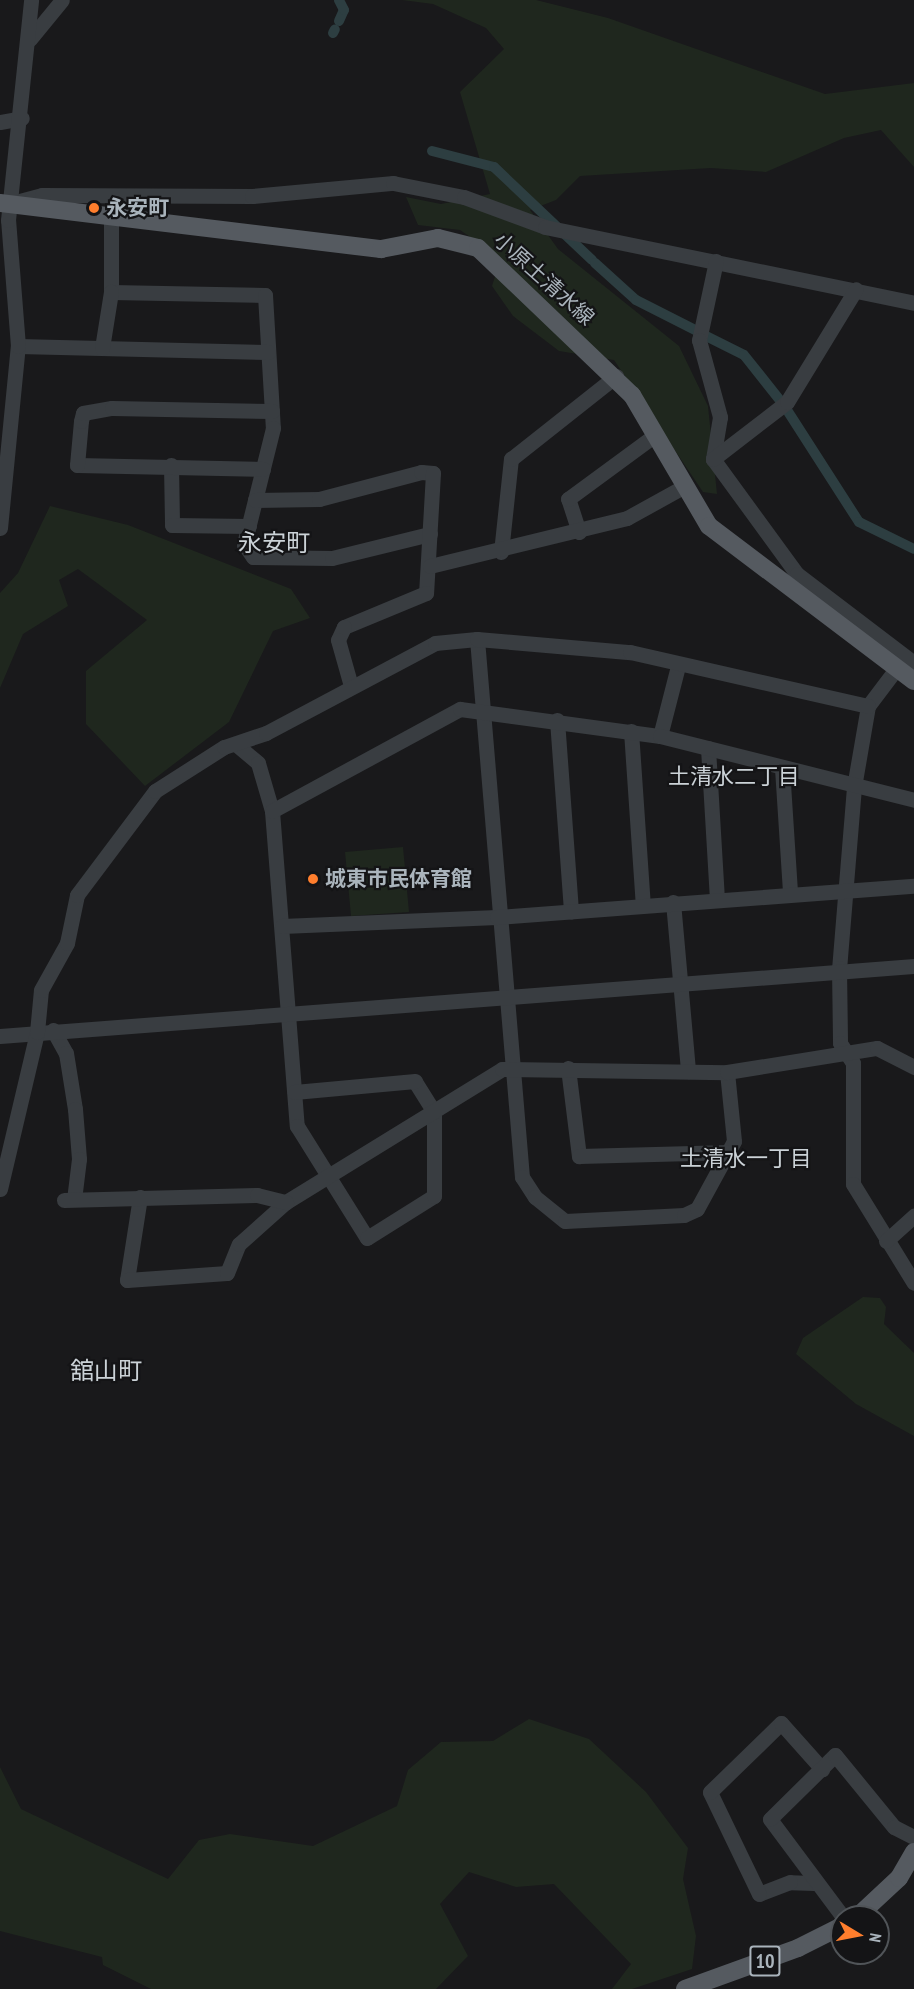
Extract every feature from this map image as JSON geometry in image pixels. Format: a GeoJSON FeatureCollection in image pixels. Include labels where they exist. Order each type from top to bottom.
{"type":"FeatureCollection","features":[{"type":"Feature","properties":{"kind":"main road","name":"小原土清水線"},"geometry":{"type":"LineString","coordinates":[[5,203],[111,220],[381,249],[438,238],[466,242],[616,376],[656,435],[683,487],[726,543],[914,681]]}},
{"type":"Feature","properties":{"kind":"main road"},"geometry":{"type":"LineString","coordinates":[[870,1905],[899,1878],[914,1852]]}},
{"type":"Feature","properties":{"kind":"main road","name":"10"},"geometry":{"type":"LineString","coordinates":[[685,1989],[798,1948],[830,1932]]}},
{"type":"Feature","properties":{"kind":"street"},"geometry":{"type":"LineString","coordinates":[[0,528],[2,476],[18,346],[18,311],[6,289],[5,203],[22,118],[30,39],[31,0]]}},
{"type":"Feature","properties":{"kind":"street"},"geometry":{"type":"LineString","coordinates":[[30,39],[62,0]]}},
{"type":"Feature","properties":{"kind":"street"},"geometry":{"type":"LineString","coordinates":[[0,122],[22,118]]}},
{"type":"Feature","properties":{"kind":"street"},"geometry":{"type":"LineString","coordinates":[[5,203],[42,195],[252,196],[393,183],[464,197],[544,227],[856,289],[914,303]]}},
{"type":"Feature","properties":{"kind":"street"},"geometry":{"type":"LineString","coordinates":[[102,348],[111,292],[111,220]]}},
{"type":"Feature","properties":{"kind":"street"},"geometry":{"type":"LineString","coordinates":[[716,261],[699,340],[720,417],[713,459],[797,574],[914,663]]}},
{"type":"Feature","properties":{"kind":"street"},"geometry":{"type":"LineString","coordinates":[[713,459],[787,402],[856,289]]}},
{"type":"Feature","properties":{"kind":"street"},"geometry":{"type":"LineString","coordinates":[[111,292],[265,295],[272,411],[263,469],[244,544],[253,557],[332,558],[430,534]]}},
{"type":"Feature","properties":{"kind":"street"},"geometry":{"type":"LineString","coordinates":[[18,346],[268,352]]}},
{"type":"Feature","properties":{"kind":"street"},"geometry":{"type":"LineString","coordinates":[[501,552],[511,459],[616,376]]}},
{"type":"Feature","properties":{"kind":"street"},"geometry":{"type":"LineString","coordinates":[[263,469],[171,465],[77,465],[83,412],[272,411]]}},
{"type":"Feature","properties":{"kind":"street"},"geometry":{"type":"LineString","coordinates":[[579,532],[568,499],[656,435]]}},
{"type":"Feature","properties":{"kind":"street"},"geometry":{"type":"LineString","coordinates":[[171,465],[172,525],[249,526]]}},
{"type":"Feature","properties":{"kind":"street"},"geometry":{"type":"LineString","coordinates":[[255,500],[319,499],[421,472],[433,473],[430,566],[426,593],[344,627],[338,640],[351,686]]}},
{"type":"Feature","properties":{"kind":"street"},"geometry":{"type":"LineString","coordinates":[[430,566],[501,552],[627,518],[683,487]]}},
{"type":"Feature","properties":{"kind":"street"},"geometry":{"type":"LineString","coordinates":[[0,1190],[45,1031],[41,990],[68,943],[77,895],[135,812],[155,791],[224,747],[238,746],[435,643],[477,639],[585,644],[868,706]]}},
{"type":"Feature","properties":{"kind":"street"},"geometry":{"type":"LineString","coordinates":[[477,639],[497,917],[522,1177],[535,1197],[565,1221],[684,1215],[697,1209],[730,1152],[727,1072]]}},
{"type":"Feature","properties":{"kind":"street"},"geometry":{"type":"LineString","coordinates":[[660,736],[678,666]]}},
{"type":"Feature","properties":{"kind":"street"},"geometry":{"type":"LineString","coordinates":[[896,669],[868,706],[854,787],[839,968],[840,1043],[853,1063],[853,1184],[886,1241],[914,1282]]}},
{"type":"Feature","properties":{"kind":"street"},"geometry":{"type":"LineString","coordinates":[[272,811],[448,714],[481,709],[660,736],[854,787],[914,800]]}},
{"type":"Feature","properties":{"kind":"street"},"geometry":{"type":"LineString","coordinates":[[556,720],[571,911]]}},
{"type":"Feature","properties":{"kind":"street"},"geometry":{"type":"LineString","coordinates":[[631,731],[643,905]]}},
{"type":"Feature","properties":{"kind":"street"},"geometry":{"type":"LineString","coordinates":[[238,746],[258,763],[272,811],[297,1126],[367,1238],[434,1196],[434,1112],[416,1081],[295,1092]]}},
{"type":"Feature","properties":{"kind":"street"},"geometry":{"type":"LineString","coordinates":[[708,748],[717,898]]}},
{"type":"Feature","properties":{"kind":"street"},"geometry":{"type":"LineString","coordinates":[[782,768],[790,892]]}},
{"type":"Feature","properties":{"kind":"street"},"geometry":{"type":"LineString","coordinates":[[282,926],[497,917],[790,892],[914,886]]}},
{"type":"Feature","properties":{"kind":"street"},"geometry":{"type":"LineString","coordinates":[[673,902],[688,1071]]}},
{"type":"Feature","properties":{"kind":"street"},"geometry":{"type":"LineString","coordinates":[[0,1036],[289,1011],[506,998],[839,968],[914,966]]}},
{"type":"Feature","properties":{"kind":"street"},"geometry":{"type":"LineString","coordinates":[[45,1031],[66,1053],[75,1109],[79,1159],[69,1198],[257,1195],[286,1202]]}},
{"type":"Feature","properties":{"kind":"street"},"geometry":{"type":"LineString","coordinates":[[140,1197],[128,1280],[227,1273],[234,1268],[239,1244],[286,1202],[513,1067],[727,1072],[846,1049],[877,1048],[914,1067]]}},
{"type":"Feature","properties":{"kind":"street"},"geometry":{"type":"LineString","coordinates":[[568,1068],[579,1156],[730,1152]]}},
{"type":"Feature","properties":{"kind":"street"},"geometry":{"type":"LineString","coordinates":[[886,1241],[914,1216]]}},
{"type":"Feature","properties":{"kind":"street"},"geometry":{"type":"LineString","coordinates":[[814,1882],[790,1882],[759,1894],[710,1792],[781,1723],[822,1770]]}},
{"type":"Feature","properties":{"kind":"street"},"geometry":{"type":"LineString","coordinates":[[833,1905],[770,1819],[836,1755],[894,1827],[914,1838]]}},
{"type":"Feature","properties":{"kind":"shaded area"},"geometry":{"type":"Polygon","coordinates":[[[402,0],[536,0],[608,18],[825,94],[914,83],[914,167],[881,130],[844,138],[766,172],[711,168],[580,176],[556,200],[530,210],[558,249],[679,346],[708,406],[717,494],[703,492],[614,360],[559,351],[513,316],[492,286],[501,258],[460,230],[418,225],[406,197],[441,204],[490,194],[460,92],[504,49],[486,28],[433,4],[402,0]]]}},
{"type":"Feature","properties":{"kind":"shaded area"},"geometry":{"type":"Polygon","coordinates":[[[50,506],[128,525],[291,589],[310,618],[273,631],[229,722],[145,786],[86,724],[86,671],[147,620],[78,569],[59,580],[68,606],[23,634],[0,688],[0,593],[18,573],[50,506]]]}},
{"type":"Feature","properties":{"kind":"shaded area"},"geometry":{"type":"Polygon","coordinates":[[[403,847],[409,912],[351,916],[345,852],[403,847]]]}},
{"type":"Feature","properties":{"kind":"shaded area"},"geometry":{"type":"Polygon","coordinates":[[[863,1297],[880,1298],[886,1307],[884,1324],[914,1353],[914,1436],[856,1404],[796,1354],[803,1338],[863,1297]]]}},
{"type":"Feature","properties":{"kind":"shaded area"},"geometry":{"type":"Polygon","coordinates":[[[529,1719],[589,1739],[646,1792],[688,1848],[683,1879],[696,1936],[692,1969],[632,1989],[612,1989],[631,1964],[554,1884],[516,1887],[469,1872],[440,1904],[468,1956],[436,1989],[151,1989],[103,1965],[102,1957],[0,1931],[0,1767],[21,1809],[168,1879],[199,1840],[230,1834],[313,1846],[397,1806],[408,1770],[441,1742],[493,1741],[529,1719]]]}},
{"type":"Feature","properties":{"kind":"waterway"},"geometry":{"type":"LineString","coordinates":[[339,0],[344,10],[339,21]]}},
{"type":"Feature","properties":{"kind":"waterway"},"geometry":{"type":"LineString","coordinates":[[333,33],[335,29]]}},
{"type":"Feature","properties":{"kind":"waterway"},"geometry":{"type":"LineString","coordinates":[[432,151],[494,167],[592,260]]}},
{"type":"Feature","properties":{"kind":"waterway"},"geometry":{"type":"LineString","coordinates":[[595,263],[636,300],[697,331]]}},
{"type":"Feature","properties":{"kind":"waterway"},"geometry":{"type":"LineString","coordinates":[[706,336],[744,355],[783,404]]}},
{"type":"Feature","properties":{"kind":"waterway"},"geometry":{"type":"LineString","coordinates":[[787,410],[859,522],[914,549]]}},
{"type":"Feature","properties":{"kind":"place","name":"永安町"},"geometry":{"type":"Point","coordinates":[94,208]}},
{"type":"Feature","properties":{"kind":"place","name":"城東市民体育館"},"geometry":{"type":"Point","coordinates":[313,879]}},
{"type":"Feature","properties":{"kind":"district","name":"永安町"},"geometry":{"type":"Point","coordinates":[274,543]}},
{"type":"Feature","properties":{"kind":"district","name":"土清水二丁目"},"geometry":{"type":"Point","coordinates":[734,777]}},
{"type":"Feature","properties":{"kind":"district","name":"土清水一丁目"},"geometry":{"type":"Point","coordinates":[746,1159]}},
{"type":"Feature","properties":{"kind":"district","name":"舘山町"},"geometry":{"type":"Point","coordinates":[106,1371]}}]}
